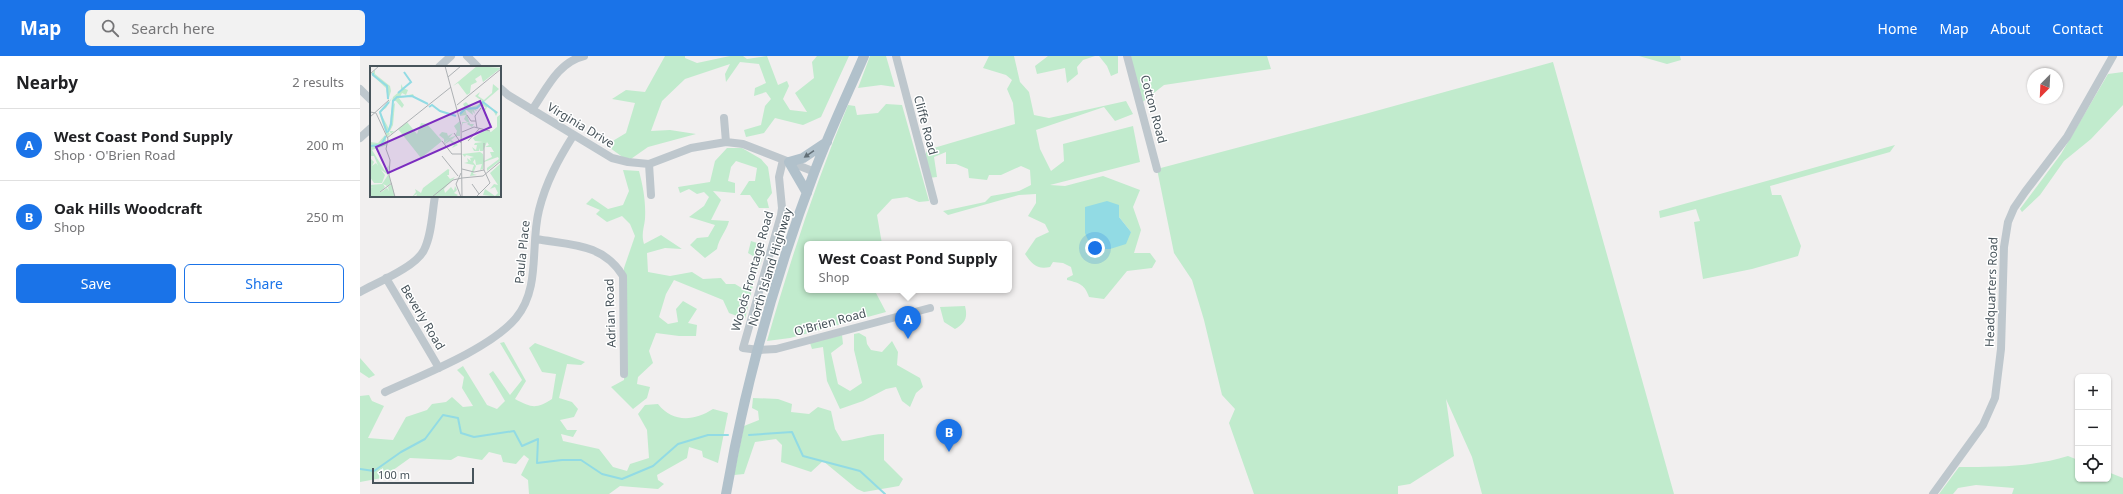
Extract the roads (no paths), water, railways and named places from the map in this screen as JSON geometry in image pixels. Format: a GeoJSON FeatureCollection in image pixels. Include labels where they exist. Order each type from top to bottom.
{"type":"FeatureCollection","features":[{"type":"Feature","properties":{"kind":"main road","name":"North Island Highway"},"geometry":{"type":"LineString","coordinates":[[726,494],[759,350],[780,276],[815,172],[864,56]]}},
{"type":"Feature","properties":{"kind":"main road"},"geometry":{"type":"LineString","coordinates":[[807,193],[786,161],[803,158],[827,142]]}},
{"type":"Feature","properties":{"kind":"street"},"geometry":{"type":"LineString","coordinates":[[440,66],[451,56]]}},
{"type":"Feature","properties":{"kind":"street"},"geometry":{"type":"LineString","coordinates":[[466,56],[477,66]]}},
{"type":"Feature","properties":{"kind":"street"},"geometry":{"type":"LineString","coordinates":[[532,110],[555,76],[566,64],[584,56]]}},
{"type":"Feature","properties":{"kind":"street","name":"Cliffe Road"},"geometry":{"type":"LineString","coordinates":[[896,56],[934,200]]}},
{"type":"Feature","properties":{"kind":"street","name":"Cotton Road"},"geometry":{"type":"LineString","coordinates":[[1127,56],[1157,169]]}},
{"type":"Feature","properties":{"kind":"street","name":"Headquarters Road"},"geometry":{"type":"LineString","coordinates":[[1933,494],[1983,425],[1995,398],[2000,361],[2004,247],[2008,222],[2014,208],[2025,192],[2067,137],[2113,56]]}},
{"type":"Feature","properties":{"kind":"street"},"geometry":{"type":"LineString","coordinates":[[360,89],[370,99]]}},
{"type":"Feature","properties":{"kind":"street","name":"Virginia Drive"},"geometry":{"type":"LineString","coordinates":[[501,89],[508,95],[573,136],[612,158],[628,162],[649,164],[691,148],[726,142],[743,144],[815,172]]}},
{"type":"Feature","properties":{"kind":"street"},"geometry":{"type":"LineString","coordinates":[[724,118],[726,142]]}},
{"type":"Feature","properties":{"kind":"street"},"geometry":{"type":"LineString","coordinates":[[360,138],[370,129]]}},
{"type":"Feature","properties":{"kind":"street","name":"Paula Place"},"geometry":{"type":"LineString","coordinates":[[385,392],[461,357],[504,330],[516,318],[525,305],[531,288],[538,211],[551,171],[573,136]]}},
{"type":"Feature","properties":{"kind":"street","name":"Woods Frontage Road"},"geometry":{"type":"LineString","coordinates":[[759,350],[742,348],[781,215],[782,208],[779,177],[786,161]]}},
{"type":"Feature","properties":{"kind":"street"},"geometry":{"type":"LineString","coordinates":[[649,164],[651,195]]}},
{"type":"Feature","properties":{"kind":"street"},"geometry":{"type":"LineString","coordinates":[[360,292],[414,262],[424,252],[429,238],[435,197]]}},
{"type":"Feature","properties":{"kind":"street","name":"Adrian Road"},"geometry":{"type":"LineString","coordinates":[[536,239],[590,248],[605,255],[615,264],[623,276],[624,374]]}},
{"type":"Feature","properties":{"kind":"street","name":"Beverly Road"},"geometry":{"type":"LineString","coordinates":[[386,278],[439,368]]}},
{"type":"Feature","properties":{"kind":"street","name":"O'Brien Road"},"geometry":{"type":"LineString","coordinates":[[759,350],[776,349],[930,308]]}},
{"type":"Feature","properties":{"kind":"water"},"geometry":{"type":"Polygon","coordinates":[[[1107,201],[1119,205],[1119,217],[1131,232],[1126,244],[1110,249],[1102,249],[1088,240],[1085,233],[1085,207],[1107,201]]]}},
{"type":"Feature","properties":{"kind":"waterway"},"geometry":{"type":"LineString","coordinates":[[360,469],[374,471],[401,452],[425,439],[443,415],[458,418],[461,433],[474,437],[514,431],[522,446],[538,439],[537,463],[562,460],[581,460],[602,474],[622,479],[653,466],[678,444],[708,435],[728,435]]}},
{"type":"Feature","properties":{"kind":"waterway"},"geometry":{"type":"LineString","coordinates":[[749,435],[792,432],[803,456],[860,471],[885,494]]}},
{"type":"Feature","properties":{"kind":"place","name":"West Coast Pond Supply"},"geometry":{"type":"Point","coordinates":[908,339]}},
{"type":"Feature","properties":{"kind":"place","name":"Oak Hills Woodcraft"},"geometry":{"type":"Point","coordinates":[949,452]}}]}
